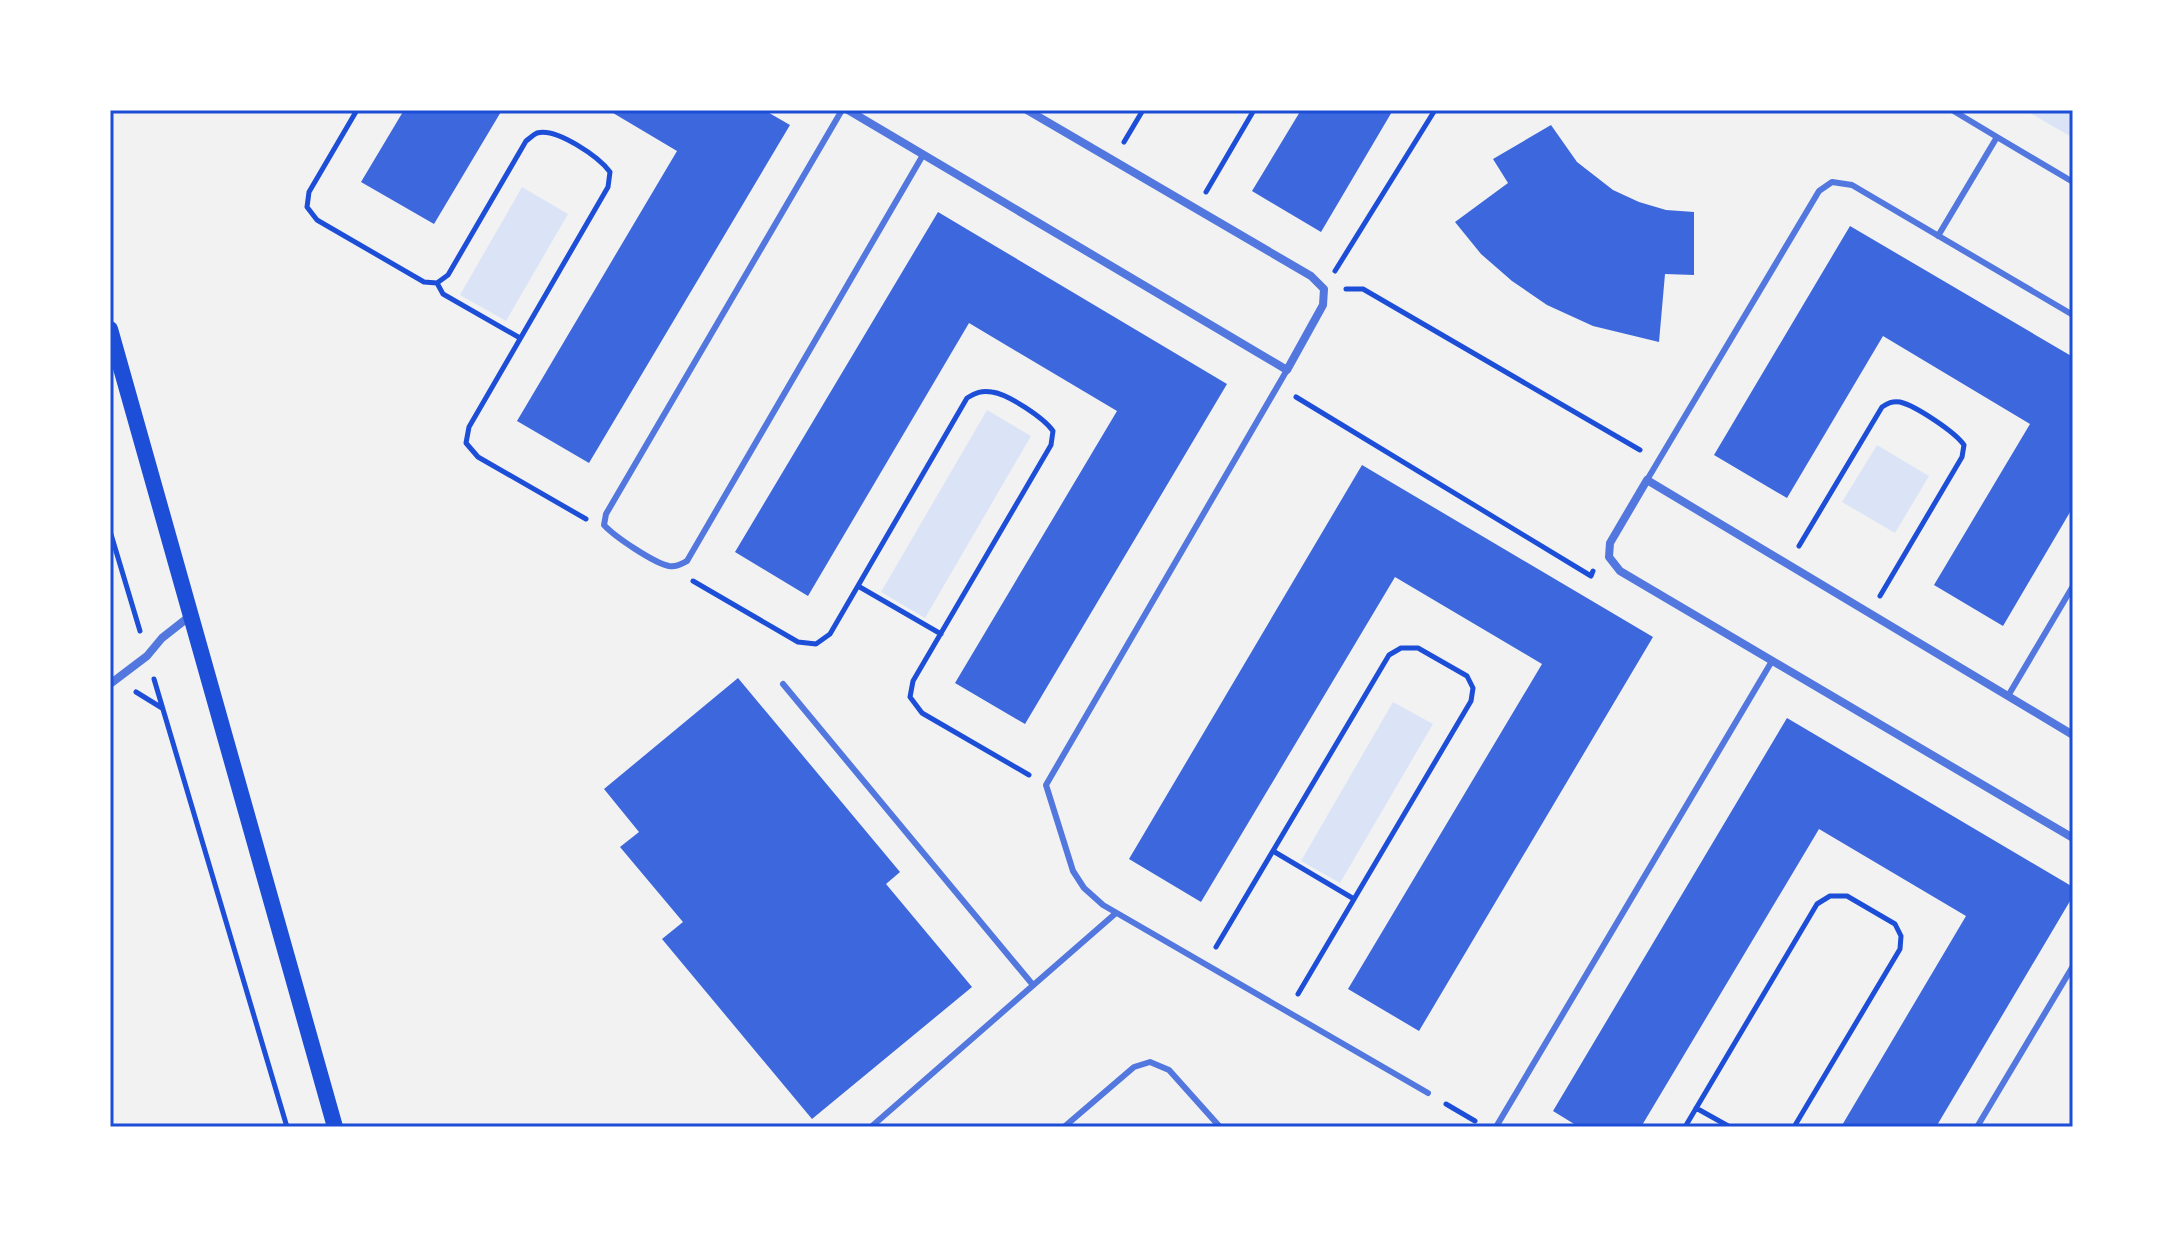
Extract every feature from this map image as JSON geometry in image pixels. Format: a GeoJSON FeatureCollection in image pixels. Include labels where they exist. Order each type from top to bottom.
{"type":"FeatureCollection","features":[{"type":"Feature","properties":{"kind":"main road"},"geometry":{"type":"LineString","coordinates":[[110,329],[116,370],[190,616],[335,1127]]}},
{"type":"Feature","properties":{"kind":"street"},"geometry":{"type":"LineString","coordinates":[[845,110],[1287,370],[1323,305],[1324,289],[1311,276],[1027,110]]}},
{"type":"Feature","properties":{"kind":"street"},"geometry":{"type":"LineString","coordinates":[[2073,735],[1647,480],[1610,543],[1609,557],[1620,571],[2073,838]]}},
{"type":"Feature","properties":{"kind":"street"},"geometry":{"type":"LineString","coordinates":[[110,684],[147,656],[162,638],[190,616]]}},
{"type":"Feature","properties":{"kind":"lane"},"geometry":{"type":"LineString","coordinates":[[845,110],[606,514],[604,525],[612,534],[667,566],[678,566],[687,561],[923,155]]}},
{"type":"Feature","properties":{"kind":"lane"},"geometry":{"type":"LineString","coordinates":[[1952,110],[2073,182]]}},
{"type":"Feature","properties":{"kind":"lane"},"geometry":{"type":"LineString","coordinates":[[1938,236],[1997,137]]}},
{"type":"Feature","properties":{"kind":"lane"},"geometry":{"type":"LineString","coordinates":[[1647,480],[1819,191],[1832,182],[1852,185],[2073,315]]}},
{"type":"Feature","properties":{"kind":"lane"},"geometry":{"type":"LineString","coordinates":[[1287,370],[1046,785],[1073,871],[1084,888],[1116,913],[1428,1093]]}},
{"type":"Feature","properties":{"kind":"lane"},"geometry":{"type":"LineString","coordinates":[[2008,696],[2073,586]]}},
{"type":"Feature","properties":{"kind":"lane"},"geometry":{"type":"LineString","coordinates":[[1496,1127],[1772,661]]}},
{"type":"Feature","properties":{"kind":"lane"},"geometry":{"type":"LineString","coordinates":[[783,684],[1033,985]]}},
{"type":"Feature","properties":{"kind":"lane"},"geometry":{"type":"LineString","coordinates":[[871,1127],[1116,913]]}},
{"type":"Feature","properties":{"kind":"lane"},"geometry":{"type":"LineString","coordinates":[[1977,1127],[2073,966]]}},
{"type":"Feature","properties":{"kind":"lane"},"geometry":{"type":"LineString","coordinates":[[1064,1127],[1134,1067],[1150,1062],[1169,1070],[1220,1127]]}},
{"type":"Feature","properties":{"kind":"path"},"geometry":{"type":"LineString","coordinates":[[357,110],[309,192],[307,207],[317,220],[424,282],[437,283],[448,275],[526,141],[538,132],[555,134],[602,161],[610,172],[608,187],[469,427],[466,443],[478,457],[588,520],[604,525]]}},
{"type":"Feature","properties":{"kind":"path"},"geometry":{"type":"LineString","coordinates":[[1113,161],[1143,110]]}},
{"type":"Feature","properties":{"kind":"path"},"geometry":{"type":"LineString","coordinates":[[1195,209],[1254,110]]}},
{"type":"Feature","properties":{"kind":"path"},"geometry":{"type":"LineString","coordinates":[[1324,289],[1435,110]]}},
{"type":"Feature","properties":{"kind":"path"},"geometry":{"type":"LineString","coordinates":[[437,283],[443,294],[520,338]]}},
{"type":"Feature","properties":{"kind":"path"},"geometry":{"type":"LineString","coordinates":[[1324,289],[1363,289],[1658,461]]}},
{"type":"Feature","properties":{"kind":"path"},"geometry":{"type":"LineString","coordinates":[[1278,386],[1591,576],[1610,543]]}},
{"type":"Feature","properties":{"kind":"path"},"geometry":{"type":"LineString","coordinates":[[678,566],[693,581],[798,642],[816,644],[830,634],[967,398],[978,392],[994,392],[1046,421],[1053,431],[1051,445],[913,681],[910,697],[922,713],[1046,785]]}},
{"type":"Feature","properties":{"kind":"path"},"geometry":{"type":"LineString","coordinates":[[1788,564],[1882,407],[1890,402],[1903,403],[1957,435],[1964,445],[1962,457],[1870,614]]}},
{"type":"Feature","properties":{"kind":"path"},"geometry":{"type":"LineString","coordinates":[[110,531],[287,1127]]}},
{"type":"Feature","properties":{"kind":"path"},"geometry":{"type":"LineString","coordinates":[[858,586],[941,634]]}},
{"type":"Feature","properties":{"kind":"path"},"geometry":{"type":"LineString","coordinates":[[1205,965],[1389,655],[1401,648],[1418,648],[1467,676],[1473,688],[1471,701],[1287,1012]]}},
{"type":"Feature","properties":{"kind":"path"},"geometry":{"type":"LineString","coordinates":[[1273,851],[1354,899]]}},
{"type":"Feature","properties":{"kind":"path"},"geometry":{"type":"LineString","coordinates":[[1685,1127],[1817,904],[1830,896],[1847,896],[1895,924],[1901,936],[1900,949],[1794,1127]]}},
{"type":"Feature","properties":{"kind":"path"},"geometry":{"type":"LineString","coordinates":[[1428,1093],[1486,1127]]}},
{"type":"Feature","properties":{"kind":"path"},"geometry":{"type":"LineString","coordinates":[[1696,1108],[1730,1127]]}},
{"type":"Feature","properties":{"kind":"shaded area"},"geometry":{"type":"Polygon","coordinates":[[[2025,110],[2073,110],[2073,138],[2025,110]]]}},
{"type":"Feature","properties":{"kind":"shaded area"},"geometry":{"type":"Polygon","coordinates":[[[522,187],[568,214],[506,321],[460,295],[522,187]]]}},
{"type":"Feature","properties":{"kind":"shaded area"},"geometry":{"type":"Polygon","coordinates":[[[987,410],[1031,436],[925,618],[881,592],[987,410]]]}},
{"type":"Feature","properties":{"kind":"shaded area"},"geometry":{"type":"Polygon","coordinates":[[[1877,445],[1929,476],[1895,533],[1842,502],[1877,445]]]}},
{"type":"Feature","properties":{"kind":"shaded area"},"geometry":{"type":"Polygon","coordinates":[[[1393,702],[1433,724],[1340,883],[1301,861],[1393,702]]]}},
{"type":"Feature","properties":{"kind":"building"},"geometry":{"type":"Polygon","coordinates":[[[404,110],[502,110],[434,224],[361,182],[404,110]]]}},
{"type":"Feature","properties":{"kind":"building"},"geometry":{"type":"Polygon","coordinates":[[[608,110],[764,110],[790,125],[589,463],[517,421],[677,151],[608,110]]]}},
{"type":"Feature","properties":{"kind":"building"},"geometry":{"type":"Polygon","coordinates":[[[1301,110],[1393,110],[1321,232],[1252,191],[1301,110]]]}},
{"type":"Feature","properties":{"kind":"building"},"geometry":{"type":"Polygon","coordinates":[[[1551,125],[1577,162],[1613,190],[1666,210],[1694,212],[1694,275],[1665,274],[1659,342],[1593,326],[1547,305],[1512,281],[1481,254],[1455,222],[1508,183],[1493,159],[1551,125]]]}},
{"type":"Feature","properties":{"kind":"building"},"geometry":{"type":"Polygon","coordinates":[[[938,212],[1227,384],[1025,724],[955,683],[1117,411],[969,323],[808,596],[735,552],[938,212]]]}},
{"type":"Feature","properties":{"kind":"building"},"geometry":{"type":"Polygon","coordinates":[[[1850,226],[2073,357],[2073,507],[2003,626],[1934,585],[2030,424],[1883,336],[1787,498],[1714,455],[1850,226]]]}},
{"type":"Feature","properties":{"kind":"building"},"geometry":{"type":"Polygon","coordinates":[[[1362,465],[1653,637],[1419,1031],[1348,989],[1542,664],[1395,577],[1201,902],[1129,859],[1362,465]]]}},
{"type":"Feature","properties":{"kind":"building"},"geometry":{"type":"Polygon","coordinates":[[[738,678],[900,872],[886,884],[972,987],[812,1119],[662,939],[683,922],[620,847],[639,832],[604,789],[738,678]]]}},
{"type":"Feature","properties":{"kind":"building"},"geometry":{"type":"Polygon","coordinates":[[[1787,718],[2073,887],[2073,896],[1936,1127],[1841,1127],[1966,916],[1819,829],[1641,1127],[1579,1127],[1553,1111],[1787,718]]]}}]}
